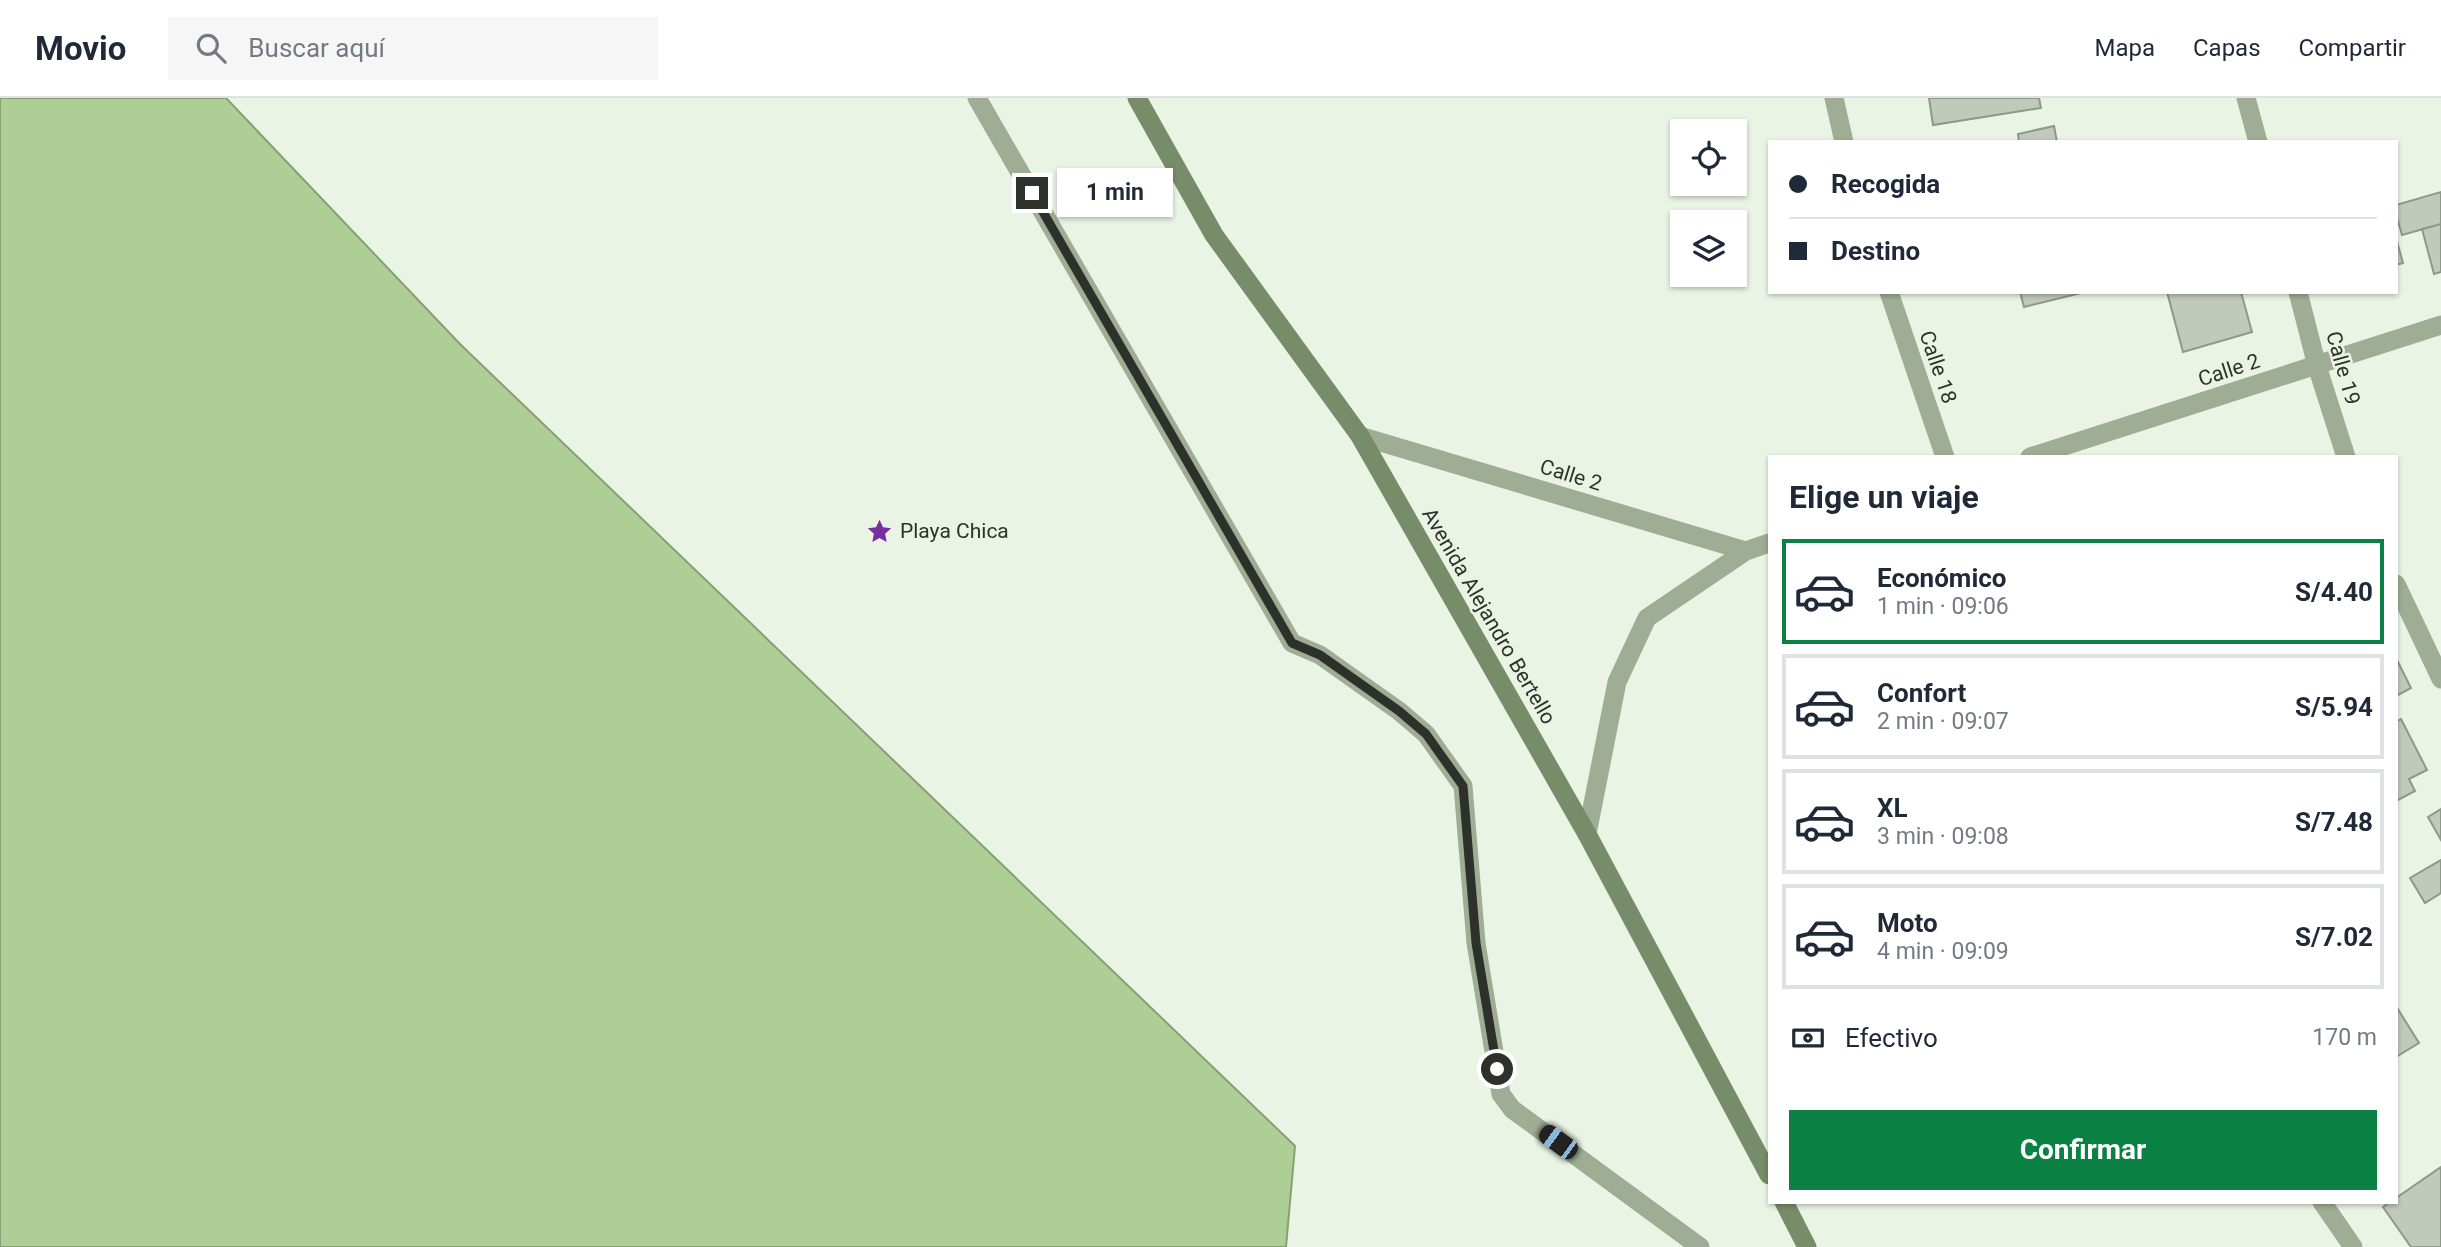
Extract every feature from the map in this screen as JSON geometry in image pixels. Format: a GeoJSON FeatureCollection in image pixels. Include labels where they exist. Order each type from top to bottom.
{"type":"FeatureCollection","features":[{"type":"Feature","properties":{"kind":"main road","name":"Avenida Alejandro Bertello"},"geometry":{"type":"LineString","coordinates":[[1137,98],[1214,235],[1360,436],[1587,834],[1768,1173]]}},
{"type":"Feature","properties":{"kind":"main road"},"geometry":{"type":"LineString","coordinates":[[1785,1204],[1807,1247]]}},
{"type":"Feature","properties":{"kind":"street"},"geometry":{"type":"LineString","coordinates":[[977,98],[1292,643],[1320,655],[1399,711],[1426,734],[1463,786],[1476,943],[1501,1094],[1512,1109],[1700,1247]]}},
{"type":"Feature","properties":{"kind":"street"},"geometry":{"type":"LineString","coordinates":[[1834,98],[1844,140]]}},
{"type":"Feature","properties":{"kind":"street"},"geometry":{"type":"LineString","coordinates":[[2246,98],[2257,140]]}},
{"type":"Feature","properties":{"kind":"street","name":"Calle 18"},"geometry":{"type":"LineString","coordinates":[[1890,294],[1944,455]]}},
{"type":"Feature","properties":{"kind":"street","name":"Calle 19"},"geometry":{"type":"LineString","coordinates":[[2299,294],[2317,366],[2345,455]]}},
{"type":"Feature","properties":{"kind":"street","name":"Calle 2"},"geometry":{"type":"LineString","coordinates":[[2036,455],[2441,325]]}},
{"type":"Feature","properties":{"kind":"street","name":"Calle 2"},"geometry":{"type":"LineString","coordinates":[[1360,436],[1746,551]]}},
{"type":"Feature","properties":{"kind":"street"},"geometry":{"type":"LineString","coordinates":[[1587,834],[1617,682],[1647,618],[1746,551],[1768,543]]}},
{"type":"Feature","properties":{"kind":"street"},"geometry":{"type":"LineString","coordinates":[[2398,588],[2441,679]]}},
{"type":"Feature","properties":{"kind":"street"},"geometry":{"type":"LineString","coordinates":[[2323,1204],[2353,1247]]}},
{"type":"Feature","properties":{"kind":"shaded area"},"geometry":{"type":"Polygon","coordinates":[[[0,98],[226,98],[460,344],[1295,1146],[1286,1247],[0,1247],[0,98]]]}},
{"type":"Feature","properties":{"kind":"building"},"geometry":{"type":"Polygon","coordinates":[[[1929,98],[2039,98],[2041,108],[1933,125],[1929,98]]]}},
{"type":"Feature","properties":{"kind":"building"},"geometry":{"type":"Polygon","coordinates":[[[2054,126],[2057,140],[2019,140],[2018,134],[2054,126]]]}},
{"type":"Feature","properties":{"kind":"building"},"geometry":{"type":"Polygon","coordinates":[[[2441,192],[2441,224],[2402,235],[2398,221],[2398,204],[2441,192]]]}},
{"type":"Feature","properties":{"kind":"building"},"geometry":{"type":"Polygon","coordinates":[[[2441,224],[2441,272],[2434,274],[2422,229],[2441,224]]]}},
{"type":"Feature","properties":{"kind":"building"},"geometry":{"type":"Polygon","coordinates":[[[2398,245],[2403,263],[2398,264],[2398,245]]]}},
{"type":"Feature","properties":{"kind":"building"},"geometry":{"type":"Polygon","coordinates":[[[2021,294],[2077,294],[2024,307],[2021,294]]]}},
{"type":"Feature","properties":{"kind":"building"},"geometry":{"type":"Polygon","coordinates":[[[2168,294],[2242,294],[2252,332],[2183,352],[2168,294]]]}},
{"type":"Feature","properties":{"kind":"building"},"geometry":{"type":"Polygon","coordinates":[[[2398,662],[2411,688],[2398,695],[2398,662]]]}},
{"type":"Feature","properties":{"kind":"building"},"geometry":{"type":"Polygon","coordinates":[[[2401,719],[2427,770],[2409,779],[2415,791],[2398,800],[2398,721],[2401,719]]]}},
{"type":"Feature","properties":{"kind":"building"},"geometry":{"type":"Polygon","coordinates":[[[2441,809],[2441,840],[2428,817],[2441,809]]]}},
{"type":"Feature","properties":{"kind":"building"},"geometry":{"type":"Polygon","coordinates":[[[2441,860],[2441,893],[2425,903],[2410,878],[2441,860]]]}},
{"type":"Feature","properties":{"kind":"building"},"geometry":{"type":"Polygon","coordinates":[[[2398,1009],[2419,1043],[2398,1056],[2398,1009]]]}},
{"type":"Feature","properties":{"kind":"building"},"geometry":{"type":"Polygon","coordinates":[[[2441,1167],[2441,1247],[2411,1247],[2383,1207],[2387,1204],[2398,1204],[2398,1197],[2441,1167]]]}},
{"type":"Feature","properties":{"kind":"place","name":"Playa Chica"},"geometry":{"type":"Point","coordinates":[880,531]}},
{"type":"Feature","properties":{"kind":"route"},"geometry":{"type":"LineString","coordinates":[[1032,193],[1292,643],[1320,655],[1399,711],[1426,734],[1463,786],[1476,943],[1497,1069]]}}]}
